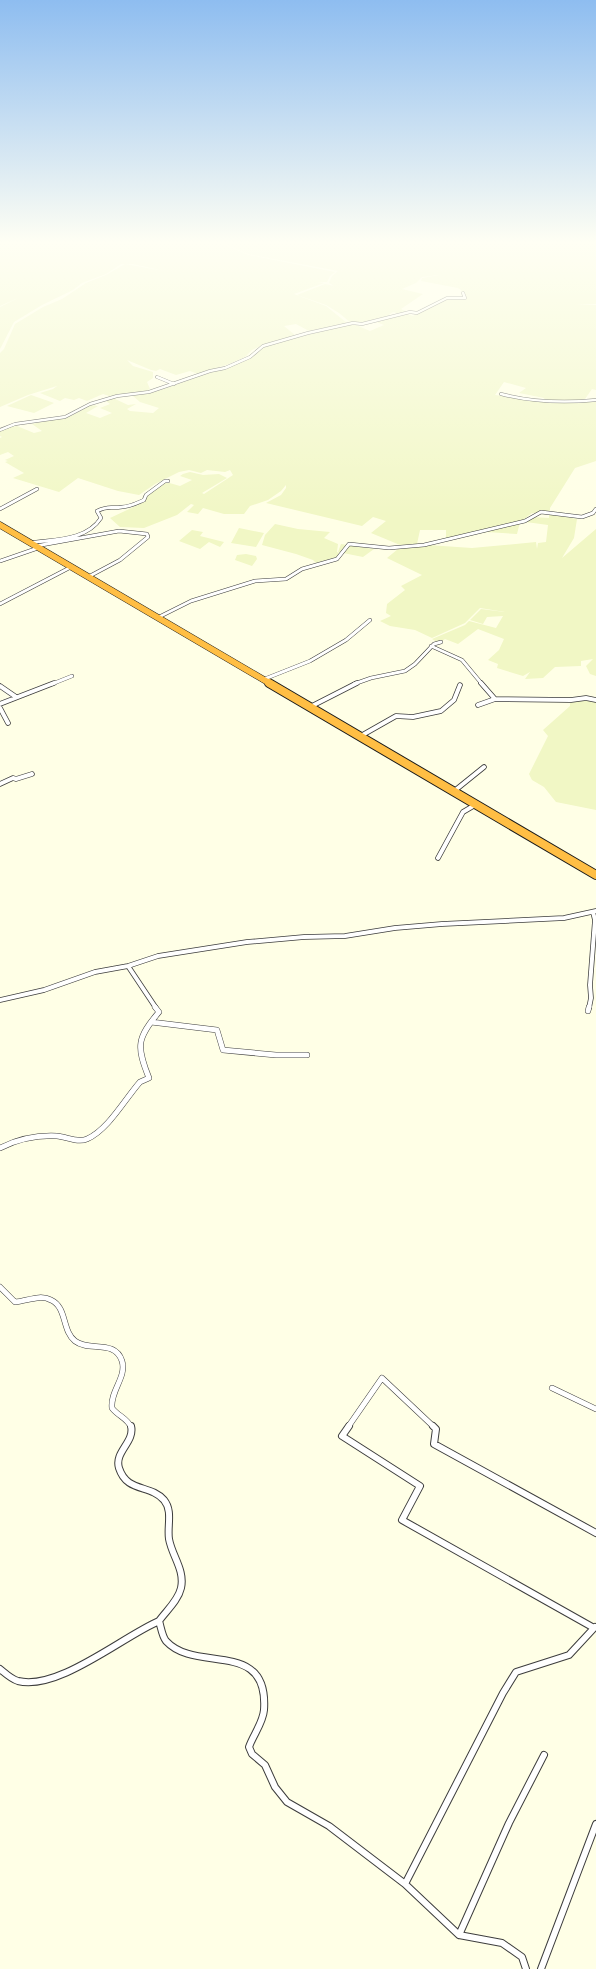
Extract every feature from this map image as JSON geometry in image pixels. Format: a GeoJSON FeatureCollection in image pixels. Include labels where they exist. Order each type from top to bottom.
{"type":"FeatureCollection","features":[{"type":"Feature","properties":{"kind":"highway"},"geometry":{"type":"LineString","coordinates":[[0,525],[596,876]]}},
{"type":"Feature","properties":{"kind":"street"},"geometry":{"type":"LineString","coordinates":[[0,430],[15,424],[65,417],[90,404],[116,396],[143,394],[238,363],[268,344],[313,332]]}},
{"type":"Feature","properties":{"kind":"street"},"geometry":{"type":"LineString","coordinates":[[157,377],[174,384]]}},
{"type":"Feature","properties":{"kind":"street"},"geometry":{"type":"LineString","coordinates":[[501,394],[514,398],[550,402],[596,400]]}},
{"type":"Feature","properties":{"kind":"street"},"geometry":{"type":"LineString","coordinates":[[35,546],[88,532],[100,522],[101,518],[97,511],[108,506],[118,509],[144,500],[146,495],[165,481],[168,481]]}},
{"type":"Feature","properties":{"kind":"street"},"geometry":{"type":"LineString","coordinates":[[0,509],[37,489]]}},
{"type":"Feature","properties":{"kind":"street"},"geometry":{"type":"LineString","coordinates":[[157,618],[191,602],[255,581],[286,579],[302,569],[337,559],[350,544],[389,548],[424,545],[525,521],[541,512],[582,517],[593,513],[596,509]]}},
{"type":"Feature","properties":{"kind":"street"},"geometry":{"type":"LineString","coordinates":[[138,531],[145,528]]}},
{"type":"Feature","properties":{"kind":"street"},"geometry":{"type":"LineString","coordinates":[[0,560],[45,543],[74,540],[113,530],[138,531],[147,534],[148,537],[119,560],[88,577]]}},
{"type":"Feature","properties":{"kind":"street"},"geometry":{"type":"LineString","coordinates":[[0,604],[71,567]]}},
{"type":"Feature","properties":{"kind":"street"},"geometry":{"type":"LineString","coordinates":[[262,680],[310,661],[346,640],[370,620]]}},
{"type":"Feature","properties":{"kind":"street"},"geometry":{"type":"LineString","coordinates":[[308,707],[344,689],[369,679],[407,672],[431,646],[435,643],[441,642]]}},
{"type":"Feature","properties":{"kind":"street"},"geometry":{"type":"LineString","coordinates":[[431,646],[462,660],[495,698]]}},
{"type":"Feature","properties":{"kind":"street"},"geometry":{"type":"LineString","coordinates":[[0,704],[72,676]]}},
{"type":"Feature","properties":{"kind":"street"},"geometry":{"type":"LineString","coordinates":[[359,737],[396,716],[413,717],[441,711],[454,700],[460,685]]}},
{"type":"Feature","properties":{"kind":"street"},"geometry":{"type":"LineString","coordinates":[[0,686],[16,697]]}},
{"type":"Feature","properties":{"kind":"street"},"geometry":{"type":"LineString","coordinates":[[478,705],[495,698],[566,700],[586,698],[596,700]]}},
{"type":"Feature","properties":{"kind":"street"},"geometry":{"type":"LineString","coordinates":[[0,708],[8,723]]}},
{"type":"Feature","properties":{"kind":"street"},"geometry":{"type":"LineString","coordinates":[[453,792],[484,767]]}},
{"type":"Feature","properties":{"kind":"street"},"geometry":{"type":"LineString","coordinates":[[0,784],[13,778],[16,779],[32,774]]}},
{"type":"Feature","properties":{"kind":"street"},"geometry":{"type":"LineString","coordinates":[[438,858],[463,812],[475,805]]}},
{"type":"Feature","properties":{"kind":"street"},"geometry":{"type":"LineString","coordinates":[[0,1000],[44,990],[108,968],[128,966],[158,956],[247,942],[304,937],[344,936],[396,928],[442,924],[564,918],[594,911],[595,950],[591,998],[588,1011]]}},
{"type":"Feature","properties":{"kind":"street"},"geometry":{"type":"LineString","coordinates":[[0,1148],[9,1143],[41,1136],[66,1137],[80,1141],[90,1138],[100,1129],[140,1082],[148,1078],[142,1061],[141,1042],[143,1032],[159,1012],[128,966]]}},
{"type":"Feature","properties":{"kind":"street"},"geometry":{"type":"LineString","coordinates":[[151,1022],[217,1030],[223,1050],[276,1055],[307,1055]]}},
{"type":"Feature","properties":{"kind":"street"},"geometry":{"type":"LineString","coordinates":[[0,1287],[15,1302],[36,1297],[54,1301],[60,1308],[64,1322],[74,1341],[86,1346],[107,1347],[118,1354],[122,1360],[123,1373],[114,1392],[113,1405],[118,1415],[128,1420],[133,1431],[131,1438],[119,1457],[119,1466],[126,1480],[136,1488],[154,1493],[165,1501],[169,1512],[168,1525],[171,1548],[179,1566],[182,1580],[181,1590],[159,1621],[143,1626],[98,1655],[48,1680],[17,1681],[0,1669]]}},
{"type":"Feature","properties":{"kind":"street"},"geometry":{"type":"LineString","coordinates":[[406,1884],[503,1693],[516,1672],[569,1655],[595,1627],[402,1520],[420,1486],[342,1436],[382,1378],[436,1429],[434,1444],[596,1533]]}},
{"type":"Feature","properties":{"kind":"street"},"geometry":{"type":"LineString","coordinates":[[552,1388],[596,1409]]}},
{"type":"Feature","properties":{"kind":"street"},"geometry":{"type":"LineString","coordinates":[[159,1621],[162,1635],[172,1649],[183,1654],[238,1662],[254,1671],[262,1690],[264,1709],[263,1716],[249,1747],[252,1754],[265,1765],[275,1787],[281,1796],[303,1812],[329,1826],[406,1884],[459,1935],[502,1943],[522,1957],[526,1969]]}},
{"type":"Feature","properties":{"kind":"street"},"geometry":{"type":"LineString","coordinates":[[459,1935],[509,1823],[544,1755]]}},
{"type":"Feature","properties":{"kind":"street"},"geometry":{"type":"LineString","coordinates":[[541,1969],[596,1824]]}},
{"type":"Feature","properties":{"kind":"green space"},"geometry":{"type":"Polygon","coordinates":[[[0,332],[9,332],[0,349],[0,332]]]}},
{"type":"Feature","properties":{"kind":"green space"},"geometry":{"type":"Polygon","coordinates":[[[12,332],[291,332],[295,335],[263,345],[252,350],[245,357],[198,374],[190,371],[176,375],[160,369],[156,371],[151,370],[127,360],[133,366],[153,372],[153,378],[147,382],[150,389],[143,392],[128,395],[109,396],[103,394],[87,401],[79,398],[74,400],[65,398],[60,401],[40,393],[53,389],[57,386],[28,395],[0,407],[0,353],[4,349],[12,332]]]}},
{"type":"Feature","properties":{"kind":"green space"},"geometry":{"type":"Polygon","coordinates":[[[319,332],[596,332],[596,390],[592,389],[585,399],[596,399],[596,461],[575,468],[550,508],[550,513],[532,513],[520,522],[517,534],[487,532],[446,539],[446,530],[420,530],[417,544],[400,545],[371,533],[386,521],[373,517],[362,526],[266,503],[281,495],[286,488],[286,485],[281,491],[268,500],[250,506],[244,514],[224,514],[203,508],[198,514],[187,512],[194,505],[191,504],[177,515],[144,528],[120,527],[110,518],[142,503],[143,497],[166,482],[180,486],[192,480],[180,476],[183,474],[190,472],[203,475],[219,474],[227,478],[202,493],[204,494],[233,475],[230,470],[225,472],[207,470],[201,473],[189,470],[179,472],[155,484],[139,495],[118,491],[78,478],[59,492],[13,478],[24,473],[5,462],[8,461],[5,460],[14,456],[8,452],[0,455],[0,438],[2,437],[0,436],[0,430],[7,427],[17,426],[34,433],[42,431],[32,424],[71,416],[91,405],[98,406],[86,413],[100,418],[112,413],[100,408],[110,404],[106,401],[113,398],[128,405],[136,404],[127,409],[130,411],[153,413],[159,408],[140,402],[133,396],[158,391],[250,359],[248,356],[257,349],[319,332]],[[504,382],[495,395],[546,402],[544,398],[519,393],[526,388],[504,382]]]}},
{"type":"Feature","properties":{"kind":"green space"},"geometry":{"type":"Polygon","coordinates":[[[31,395],[54,403],[34,413],[7,406],[31,395]]]}},
{"type":"Feature","properties":{"kind":"green space"},"geometry":{"type":"Polygon","coordinates":[[[549,514],[577,519],[574,538],[562,558],[596,529],[596,676],[590,674],[586,666],[593,659],[581,661],[581,666],[555,667],[543,678],[525,679],[530,672],[523,676],[497,668],[498,664],[488,660],[499,650],[504,639],[478,629],[458,644],[445,639],[439,643],[432,639],[465,625],[469,621],[496,628],[503,616],[487,617],[483,624],[470,620],[481,609],[505,612],[480,608],[465,623],[432,638],[415,630],[390,626],[380,621],[391,616],[386,613],[387,604],[405,590],[401,586],[422,575],[387,558],[398,549],[428,545],[472,548],[536,542],[537,549],[538,543],[546,542],[548,525],[526,522],[533,517],[549,518],[549,514]]]}},
{"type":"Feature","properties":{"kind":"green space"},"geometry":{"type":"Polygon","coordinates":[[[275,524],[298,529],[330,532],[324,538],[338,544],[337,552],[339,553],[337,557],[316,563],[313,560],[296,554],[262,545],[265,535],[275,524]]]}},
{"type":"Feature","properties":{"kind":"green space"},"geometry":{"type":"Polygon","coordinates":[[[239,528],[264,533],[256,547],[231,543],[239,528]]]}},
{"type":"Feature","properties":{"kind":"green space"},"geometry":{"type":"Polygon","coordinates":[[[192,530],[203,532],[200,536],[224,542],[220,547],[209,542],[200,549],[179,541],[192,530]]]}},
{"type":"Feature","properties":{"kind":"green space"},"geometry":{"type":"Polygon","coordinates":[[[341,544],[374,549],[363,557],[338,552],[341,544]]]}},
{"type":"Feature","properties":{"kind":"green space"},"geometry":{"type":"Polygon","coordinates":[[[246,554],[256,556],[257,559],[252,566],[235,560],[237,555],[246,554]]]}},
{"type":"Feature","properties":{"kind":"green space"},"geometry":{"type":"Polygon","coordinates":[[[582,700],[596,702],[596,810],[556,802],[544,787],[532,780],[529,774],[548,736],[543,730],[570,706],[570,703],[582,700]]]}}]}
